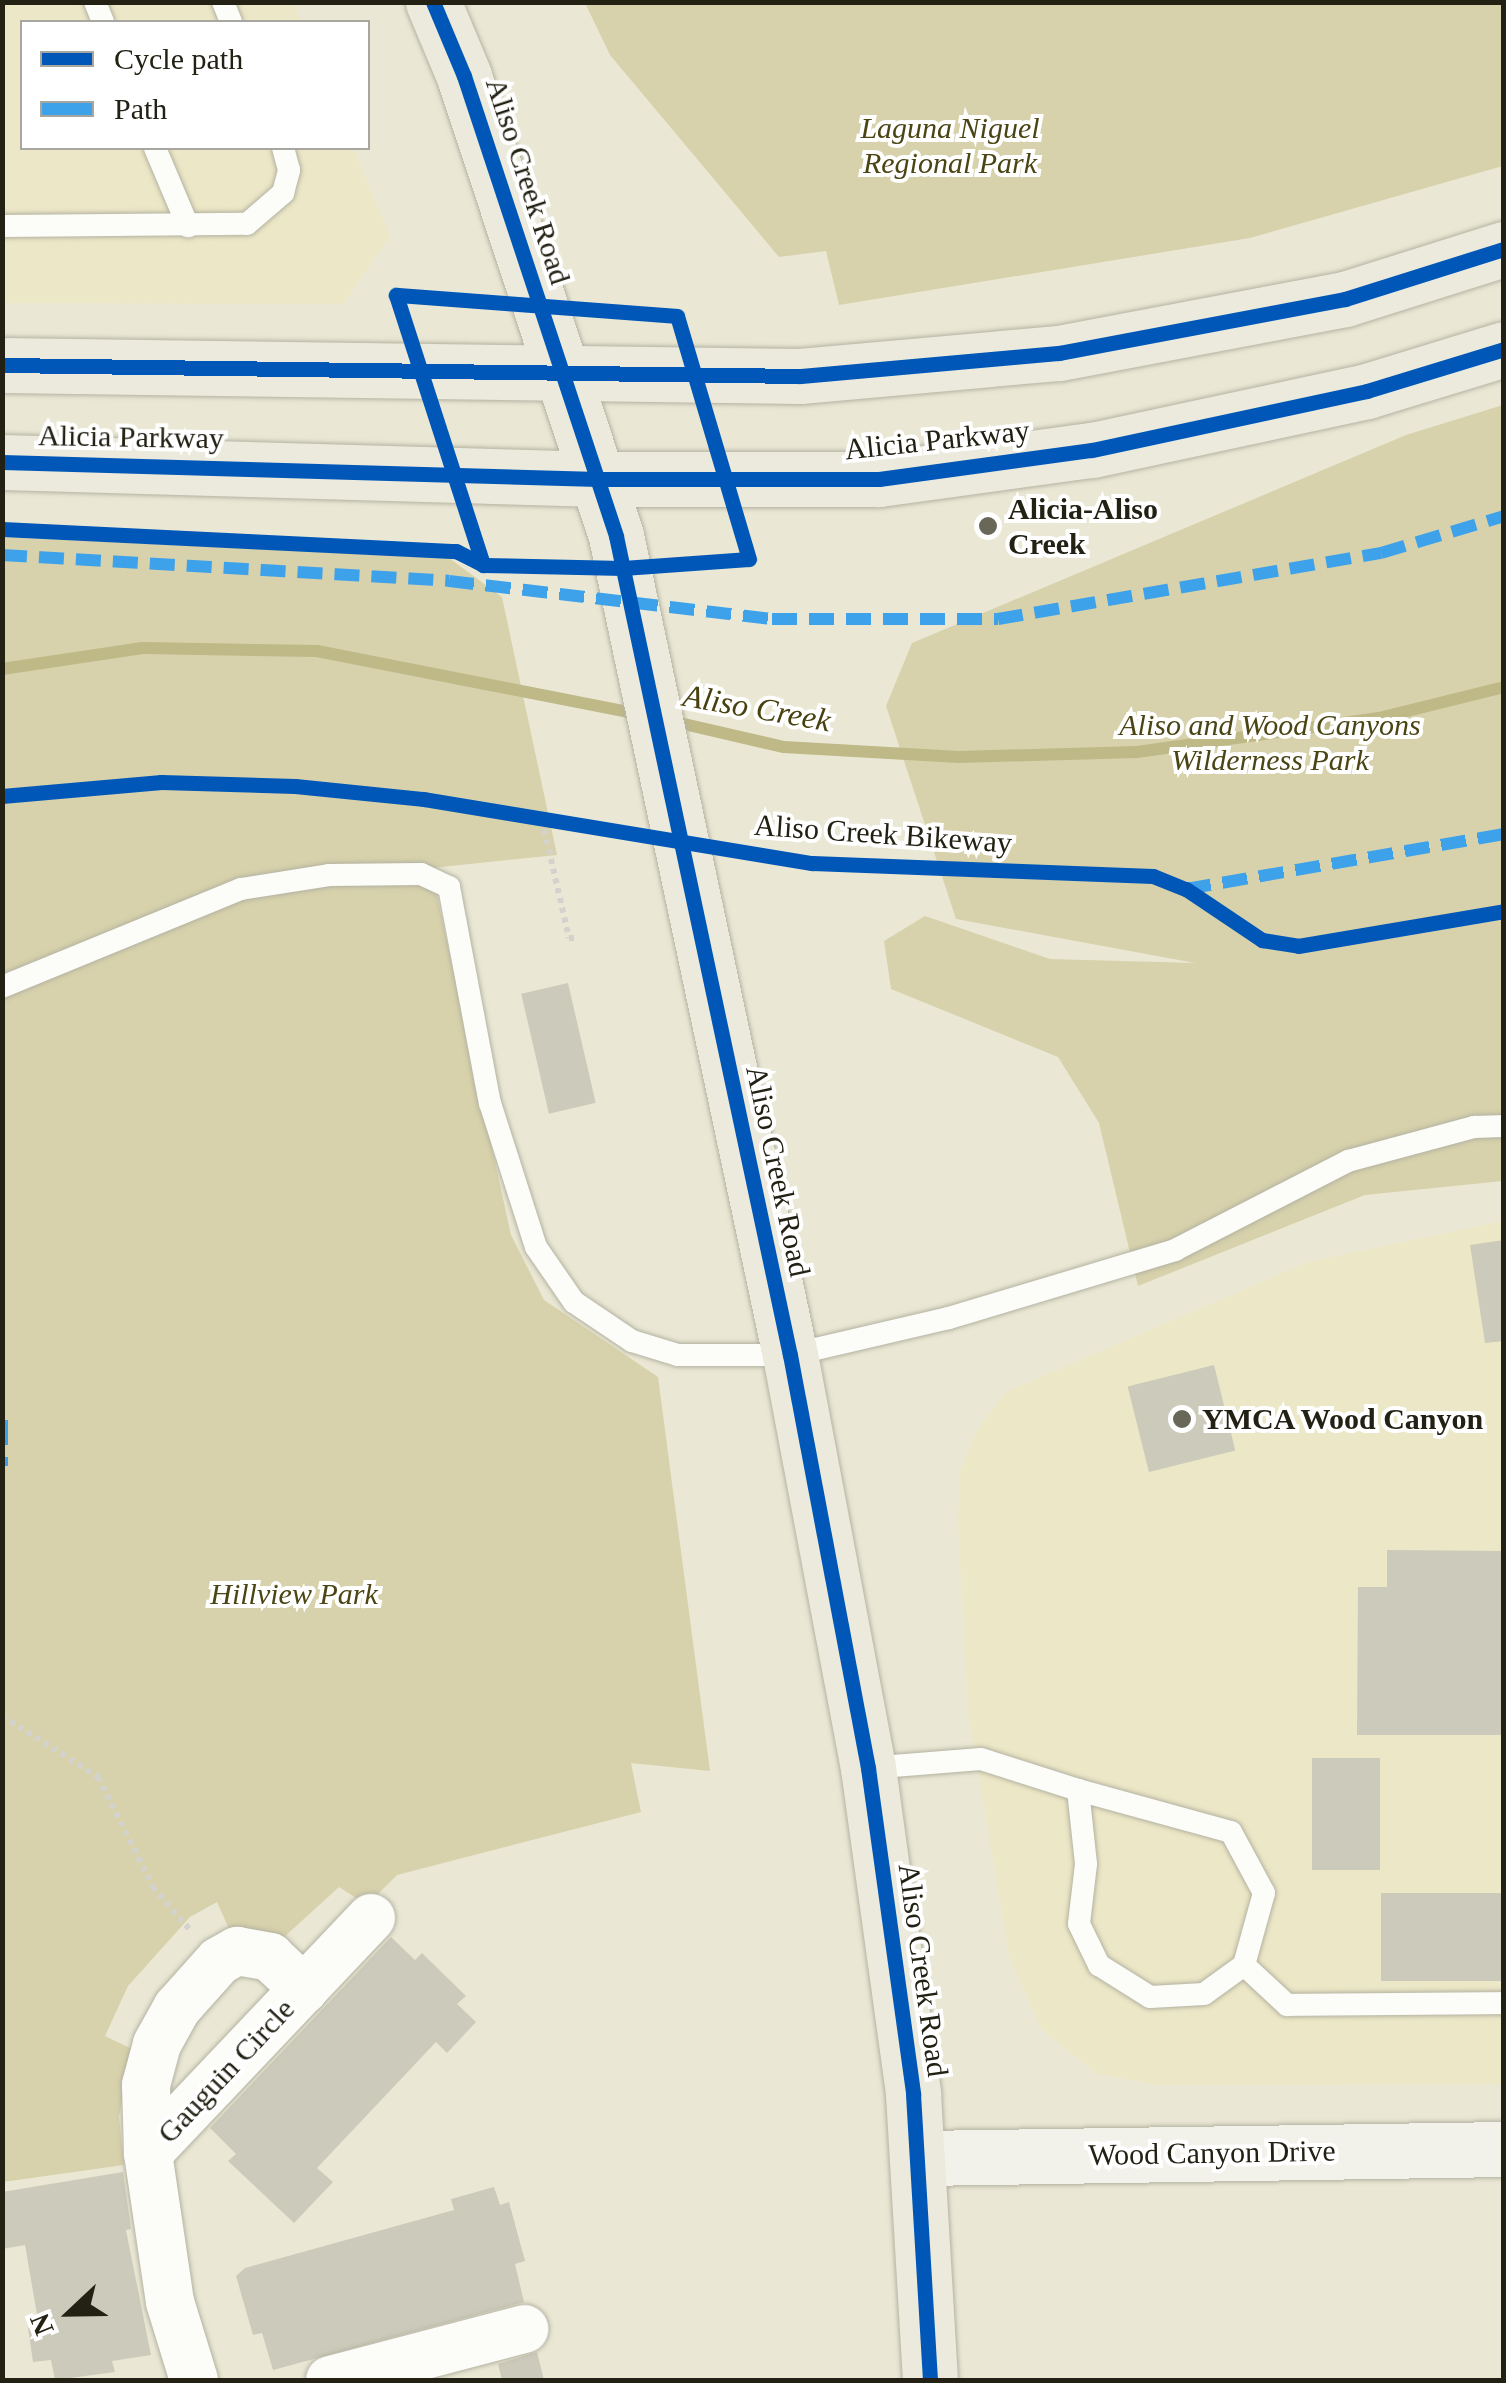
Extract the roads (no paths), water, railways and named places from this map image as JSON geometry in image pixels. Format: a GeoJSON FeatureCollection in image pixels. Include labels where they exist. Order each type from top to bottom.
{"type":"FeatureCollection","features":[{"type":"Feature","properties":{"kind":"main road","name":"Aliso Creek Road"},"geometry":{"type":"LineString","coordinates":[[434,2],[616,536],[790,1356],[868,1768],[921,2158],[930,2380]]}},
{"type":"Feature","properties":{"kind":"main road"},"geometry":{"type":"LineString","coordinates":[[2,365],[800,376],[1059,353],[1345,298],[1504,249]]}},
{"type":"Feature","properties":{"kind":"main road","name":"Alicia Parkway"},"geometry":{"type":"LineString","coordinates":[[2,462],[598,479],[879,479],[1092,450],[1366,392],[1504,349]]}},
{"type":"Feature","properties":{"kind":"main road","name":"Wood Canyon Drive"},"geometry":{"type":"LineString","coordinates":[[921,2158],[1504,2149]]}},
{"type":"Feature","properties":{"kind":"street","name":"Gauguin Circle"},"geometry":{"type":"LineString","coordinates":[[148,2153],[371,1918]]}},
{"type":"Feature","properties":{"kind":"street","name":"Gauguin Circle"},"geometry":{"type":"LineString","coordinates":[[193,2380],[170,2302],[148,2153],[146,2085],[157,2044],[176,2008],[219,1961],[237,1952],[270,1957],[304,1990]]}},
{"type":"Feature","properties":{"kind":"street"},"geometry":{"type":"LineString","coordinates":[[330,2380],[524,2329]]}},
{"type":"Feature","properties":{"kind":"lane"},"geometry":{"type":"LineString","coordinates":[[156,150],[188,226]]}},
{"type":"Feature","properties":{"kind":"lane"},"geometry":{"type":"LineString","coordinates":[[2,226],[247,224],[265,214],[284,193],[288,170],[283,150]]}},
{"type":"Feature","properties":{"kind":"lane"},"geometry":{"type":"LineString","coordinates":[[2,986],[242,889],[329,875],[421,874],[449,887],[490,1102],[518,1204],[536,1247],[574,1302],[632,1341],[672,1353],[790,1356],[949,1318],[1175,1250],[1348,1160],[1474,1127],[1504,1126]]}},
{"type":"Feature","properties":{"kind":"lane"},"geometry":{"type":"LineString","coordinates":[[868,1768],[980,1760],[1230,1832],[1264,1893],[1244,1965],[1204,1994],[1150,1996],[1098,1964],[1078,1924],[1086,1864],[1078,1790]]}},
{"type":"Feature","properties":{"kind":"lane"},"geometry":{"type":"LineString","coordinates":[[1244,1965],[1288,2005],[1504,2003]]}},
{"type":"Feature","properties":{"kind":"waterway","name":"Aliso Creek"},"geometry":{"type":"LineString","coordinates":[[2,669],[142,648],[317,651],[642,715]]}},
{"type":"Feature","properties":{"kind":"waterway","name":"Aliso Creek"},"geometry":{"type":"LineString","coordinates":[[671,721],[784,747],[959,757],[1137,752],[1379,718],[1504,687]]}},
{"type":"Feature","properties":{"kind":"place","name":"Alicia-Aliso Creek"},"geometry":{"type":"Point","coordinates":[988,526]}},
{"type":"Feature","properties":{"kind":"place","name":"YMCA Wood Canyon"},"geometry":{"type":"Point","coordinates":[1182,1419]}},
{"type":"Feature","properties":{"kind":"park label","name":"Laguna Niguel Regional Park"},"geometry":{"type":"Point","coordinates":[950,145]}},
{"type":"Feature","properties":{"kind":"park label","name":"Aliso and Wood Canyons Wilderness Park"},"geometry":{"type":"Point","coordinates":[1270,742]}},
{"type":"Feature","properties":{"kind":"park label","name":"Hillview Park"},"geometry":{"type":"Point","coordinates":[294,1594]}}]}
